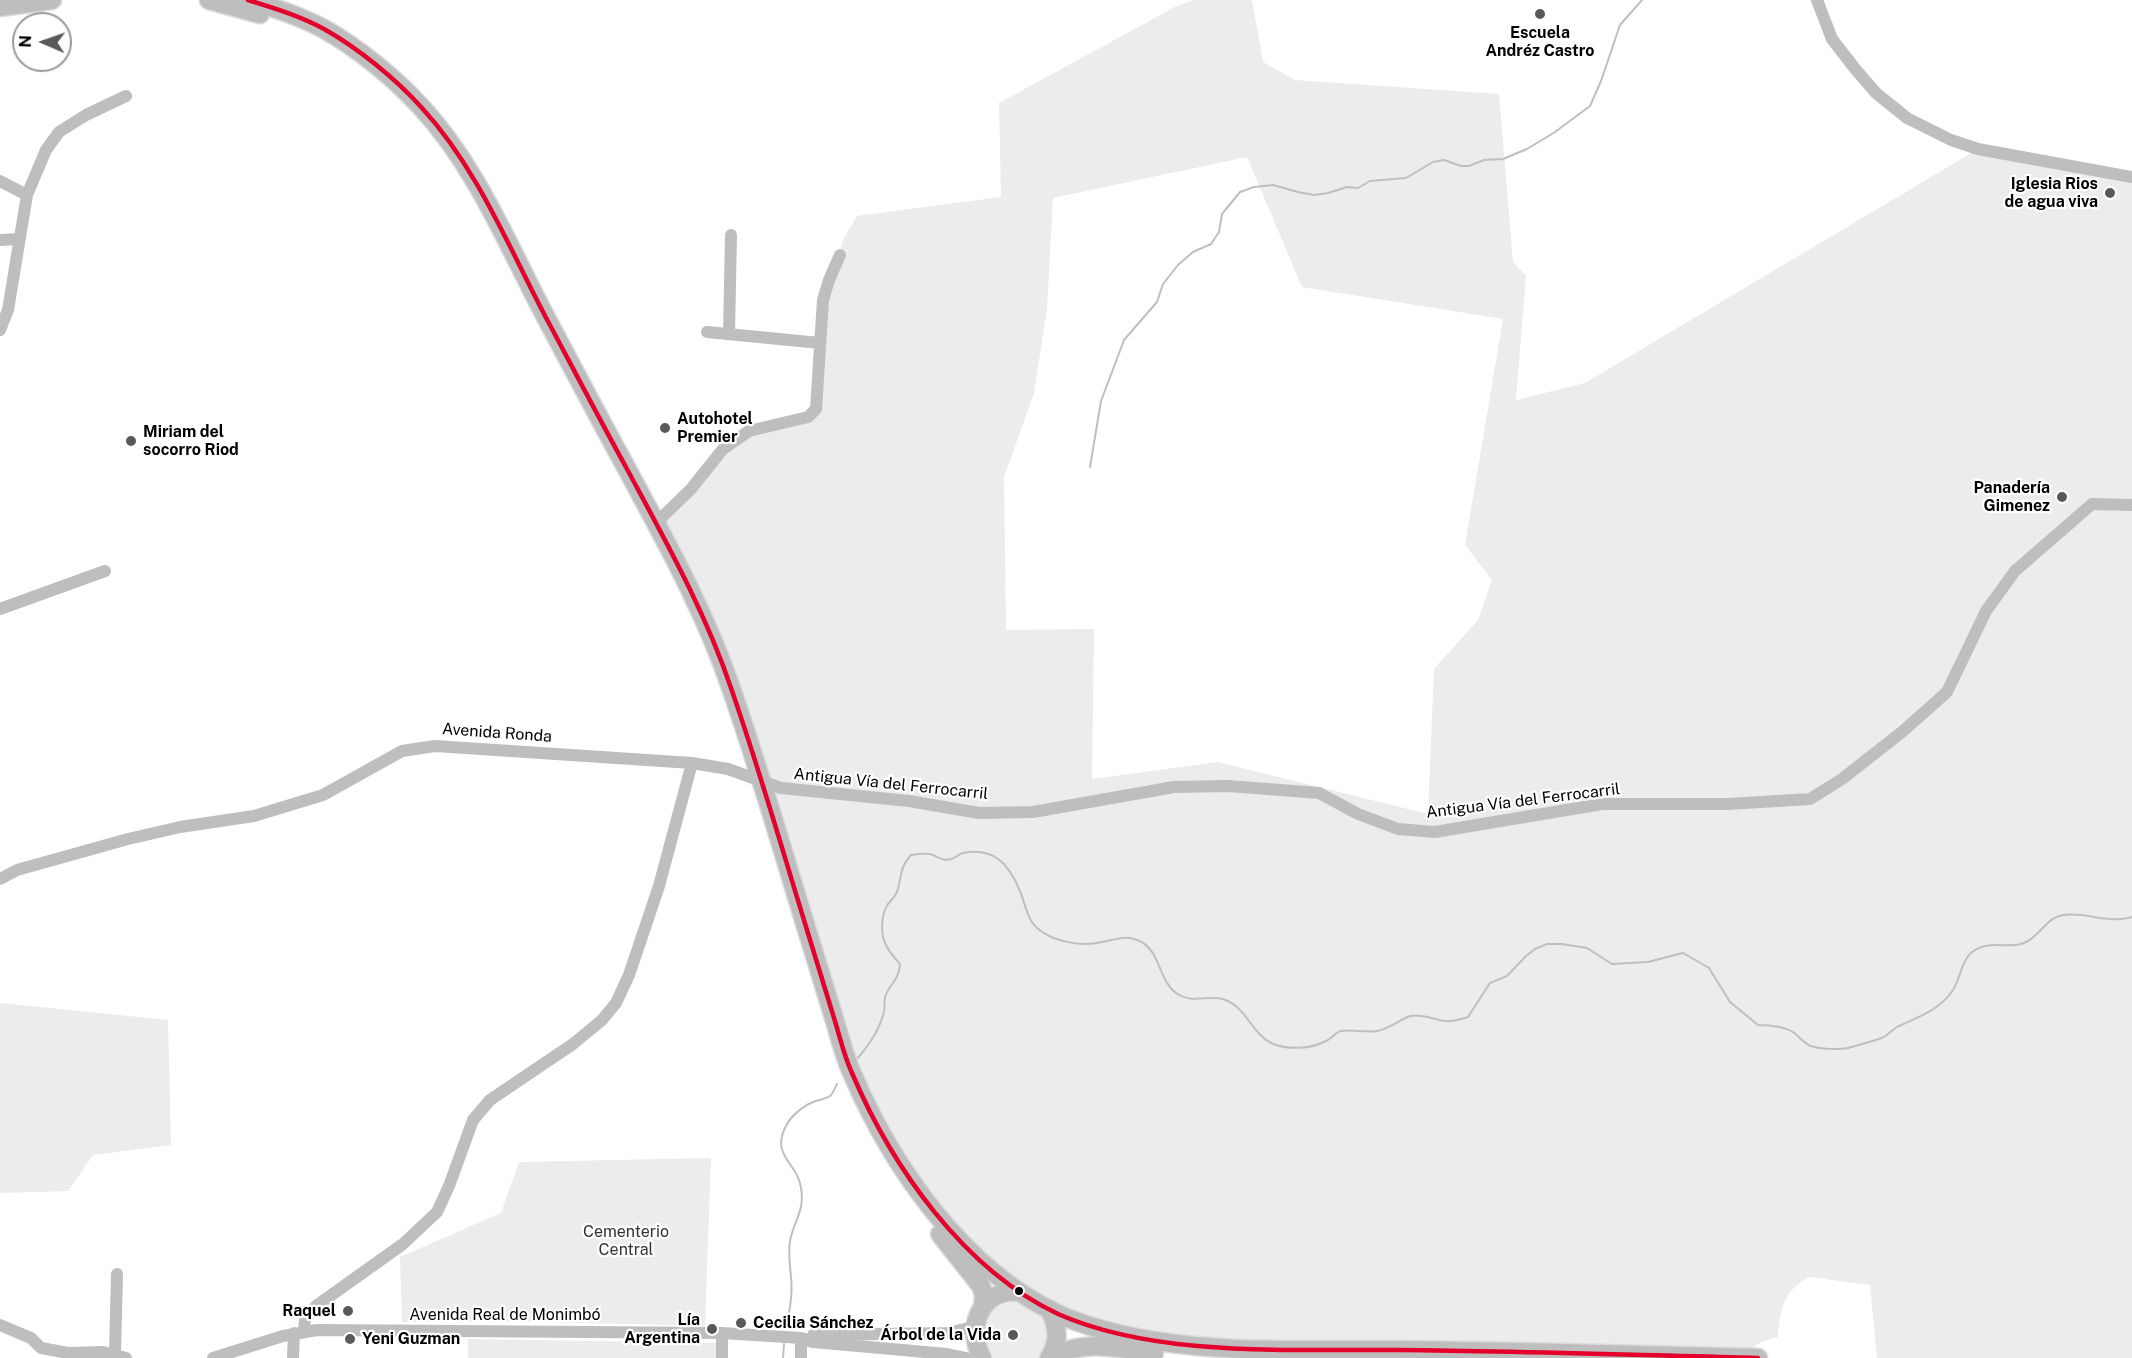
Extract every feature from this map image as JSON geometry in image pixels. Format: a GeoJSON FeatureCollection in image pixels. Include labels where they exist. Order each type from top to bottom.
{"type":"FeatureCollection","features":[{"type":"Feature","properties":{"kind":"highway"},"geometry":{"type":"LineString","coordinates":[[0,7],[52,0]]}},
{"type":"Feature","properties":{"kind":"highway"},"geometry":{"type":"LineString","coordinates":[[209,0],[282,21],[324,42],[372,77],[402,103],[451,162],[650,530],[689,607],[716,671],[755,779],[849,1068],[879,1130],[906,1173],[950,1228],[982,1263],[1020,1292],[1048,1309],[1119,1335],[1164,1343],[1233,1350],[1415,1350],[1758,1358]]}},
{"type":"Feature","properties":{"kind":"highway"},"geometry":{"type":"LineString","coordinates":[[248,0],[301,18],[332,34],[403,88],[439,127],[474,180],[622,462],[657,522],[716,647],[728,679],[755,779],[842,1073],[855,1106],[883,1161],[981,1286],[984,1295],[976,1340],[982,1358]]}},
{"type":"Feature","properties":{"kind":"highway"},"geometry":{"type":"LineString","coordinates":[[980,1313],[1000,1293],[1020,1292]]}},
{"type":"Feature","properties":{"kind":"highway"},"geometry":{"type":"LineString","coordinates":[[1048,1309],[1057,1330],[1055,1347],[1050,1357]]}},
{"type":"Feature","properties":{"kind":"highway"},"geometry":{"type":"LineString","coordinates":[[1050,1357],[1071,1348],[1088,1345],[1106,1346],[1129,1354],[1230,1358]]}},
{"type":"Feature","properties":{"kind":"street"},"geometry":{"type":"LineString","coordinates":[[1817,0],[1832,39],[1876,93],[1907,118],[1951,140],[1978,149],[2132,177]]}},
{"type":"Feature","properties":{"kind":"street"},"geometry":{"type":"LineString","coordinates":[[0,330],[8,310],[6,286],[19,239],[27,195],[46,150],[59,132],[86,115],[126,96]]}},
{"type":"Feature","properties":{"kind":"street"},"geometry":{"type":"LineString","coordinates":[[0,181],[27,195]]}},
{"type":"Feature","properties":{"kind":"street"},"geometry":{"type":"LineString","coordinates":[[729,334],[731,235]]}},
{"type":"Feature","properties":{"kind":"street"},"geometry":{"type":"LineString","coordinates":[[0,240],[19,239]]}},
{"type":"Feature","properties":{"kind":"street"},"geometry":{"type":"LineString","coordinates":[[657,522],[691,489],[723,448],[749,431],[808,417],[816,409],[823,300],[840,255]]}},
{"type":"Feature","properties":{"kind":"street"},"geometry":{"type":"LineString","coordinates":[[707,332],[820,343]]}},
{"type":"Feature","properties":{"kind":"street","name":"Antigua Vía del Ferrocarril"},"geometry":{"type":"LineString","coordinates":[[755,779],[782,788],[909,801],[979,813],[1033,812],[1174,787],[1228,786],[1319,793],[1359,814],[1398,829],[1435,832],[1602,804],[1728,804],[1810,799],[1842,779],[1902,732],[1947,692],[1986,611],[2015,571],[2092,504],[2132,505]]}},
{"type":"Feature","properties":{"kind":"street"},"geometry":{"type":"LineString","coordinates":[[0,609],[105,571]]}},
{"type":"Feature","properties":{"kind":"street","name":"Avenida Ronda"},"geometry":{"type":"LineString","coordinates":[[0,879],[17,870],[128,839],[180,827],[254,816],[323,795],[402,751],[435,746],[692,763],[728,770],[755,779]]}},
{"type":"Feature","properties":{"kind":"street"},"geometry":{"type":"LineString","coordinates":[[292,1358],[305,1318],[316,1306],[396,1250],[417,1233],[437,1212],[473,1120],[490,1100],[573,1044],[602,1020],[616,1003],[629,975],[659,886],[692,763]]}},
{"type":"Feature","properties":{"kind":"street"},"geometry":{"type":"LineString","coordinates":[[0,1326],[31,1338],[41,1348],[68,1353],[103,1352],[120,1356],[117,1274]]}},
{"type":"Feature","properties":{"kind":"street","name":"Avenida Real de Monimbó"},"geometry":{"type":"LineString","coordinates":[[801,1338],[814,1335],[958,1332],[969,1328],[980,1313]]}},
{"type":"Feature","properties":{"kind":"street","name":"Avenida Real de Monimbó"},"geometry":{"type":"LineString","coordinates":[[213,1358],[299,1332],[723,1333],[801,1338],[813,1342],[891,1353],[947,1354],[966,1358]]}},
{"type":"Feature","properties":{"kind":"street"},"geometry":{"type":"LineString","coordinates":[[723,1333],[723,1358]]}},
{"type":"Feature","properties":{"kind":"street"},"geometry":{"type":"LineString","coordinates":[[801,1338],[801,1358]]}},
{"type":"Feature","properties":{"kind":"green space"},"geometry":{"type":"Polygon","coordinates":[[[1193,0],[1252,0],[1263,62],[1295,80],[1499,94],[1513,262],[1526,276],[1516,400],[1585,383],[1978,149],[2132,177],[2132,1358],[1877,1358],[1870,1285],[1809,1277],[1793,1288],[1784,1302],[1778,1337],[1761,1342],[1751,1349],[1543,1353],[1119,1335],[997,1275],[879,1130],[745,730],[657,522],[723,449],[816,409],[823,300],[844,238],[857,216],[1001,197],[999,103],[1175,7],[1193,0]],[[1247,157],[1053,198],[1047,309],[1034,393],[1004,477],[1006,630],[1094,629],[1092,779],[1218,762],[1428,814],[1434,669],[1478,620],[1492,580],[1465,545],[1503,319],[1302,287],[1247,157]]]}},
{"type":"Feature","properties":{"kind":"green space"},"geometry":{"type":"Polygon","coordinates":[[[0,1003],[168,1020],[171,1145],[93,1155],[68,1191],[0,1193],[0,1003]]]}},
{"type":"Feature","properties":{"kind":"green space","name":"Cementerio Central"},"geometry":{"type":"Polygon","coordinates":[[[711,1158],[705,1326],[501,1321],[402,1322],[400,1257],[501,1213],[519,1162],[711,1158]]]}},
{"type":"Feature","properties":{"kind":"green space"},"geometry":{"type":"Polygon","coordinates":[[[1017,1302],[1027,1305],[1041,1316],[1047,1332],[1043,1349],[1038,1358],[991,1358],[988,1355],[982,1331],[985,1319],[993,1310],[1005,1304],[1017,1302]]]}},
{"type":"Feature","properties":{"kind":"green space"},"geometry":{"type":"Polygon","coordinates":[[[468,1339],[718,1343],[718,1358],[468,1358],[468,1339]]]}},
{"type":"Feature","properties":{"kind":"waterway"},"geometry":{"type":"LineString","coordinates":[[1090,467],[1101,401],[1124,340],[1157,302],[1163,284],[1178,265],[1193,252],[1211,244],[1219,232],[1222,214],[1240,192],[1254,187],[1273,185],[1314,195],[1328,193],[1347,187],[1358,188],[1370,181],[1406,178],[1433,162],[1444,160],[1461,166],[1469,166],[1484,160],[1503,159],[1527,149],[1590,106],[1620,25],[1642,0]]}},
{"type":"Feature","properties":{"kind":"waterway"},"geometry":{"type":"LineString","coordinates":[[855,1061],[876,1032],[884,1012],[886,994],[899,970],[900,964],[884,941],[883,919],[886,908],[897,891],[905,864],[911,855],[918,854],[930,854],[945,860],[963,853],[992,855],[1011,873],[1031,920],[1044,933],[1059,940],[1086,944],[1123,938],[1137,940],[1151,951],[1167,982],[1179,995],[1191,999],[1216,998],[1228,1001],[1240,1010],[1266,1040],[1279,1046],[1293,1048],[1320,1044],[1341,1031],[1381,1030],[1410,1016],[1419,1015],[1449,1021],[1468,1017],[1490,983],[1507,976],[1526,956],[1547,944],[1587,948],[1612,964],[1648,962],[1683,953],[1709,968],[1730,1002],[1758,1025],[1776,1026],[1789,1030],[1811,1046],[1829,1049],[1848,1048],[1882,1038],[1897,1027],[1942,1003],[1953,990],[1965,961],[1973,951],[1979,948],[1990,945],[2019,945],[2030,940],[2052,919],[2064,915],[2106,919],[2132,917]]}},
{"type":"Feature","properties":{"kind":"waterway"},"geometry":{"type":"LineString","coordinates":[[786,1327],[792,1290],[789,1246],[802,1196],[799,1179],[783,1152],[782,1136],[788,1123],[801,1109],[830,1096],[837,1084]]}},
{"type":"Feature","properties":{"kind":"waterway"},"geometry":{"type":"LineString","coordinates":[[783,1358],[784,1344]]}},
{"type":"Feature","properties":{"kind":"transit line"},"geometry":{"type":"LineString","coordinates":[[248,0],[315,24],[350,45],[376,65],[422,108],[461,158],[477,185],[670,549],[721,659],[751,748],[844,1053],[868,1108],[910,1179],[934,1212],[991,1271],[1024,1295],[1058,1314],[1097,1328],[1138,1338],[1181,1344],[1270,1350],[1489,1351],[1758,1358]]}},
{"type":"Feature","properties":{"kind":"place","name":"Escuela Andréz Castro"},"geometry":{"type":"Point","coordinates":[1540,14]}},
{"type":"Feature","properties":{"kind":"place","name":"Iglesia Rios de agua viva"},"geometry":{"type":"Point","coordinates":[2110,193]}},
{"type":"Feature","properties":{"kind":"place","name":"Autohotel Premier"},"geometry":{"type":"Point","coordinates":[665,428]}},
{"type":"Feature","properties":{"kind":"place","name":"Miriam del socorro Riod"},"geometry":{"type":"Point","coordinates":[131,441]}},
{"type":"Feature","properties":{"kind":"place","name":"Panadería Gimenez"},"geometry":{"type":"Point","coordinates":[2062,497]}},
{"type":"Feature","properties":{"kind":"place","name":"Raquel"},"geometry":{"type":"Point","coordinates":[348,1311]}},
{"type":"Feature","properties":{"kind":"place","name":"Cecilia Sánchez"},"geometry":{"type":"Point","coordinates":[741,1323]}},
{"type":"Feature","properties":{"kind":"place","name":"Lía Argentina"},"geometry":{"type":"Point","coordinates":[712,1329]}},
{"type":"Feature","properties":{"kind":"place","name":"Árbol de la Vida"},"geometry":{"type":"Point","coordinates":[1013,1335]}},
{"type":"Feature","properties":{"kind":"place","name":"Yeni Guzman"},"geometry":{"type":"Point","coordinates":[350,1339]}}]}
